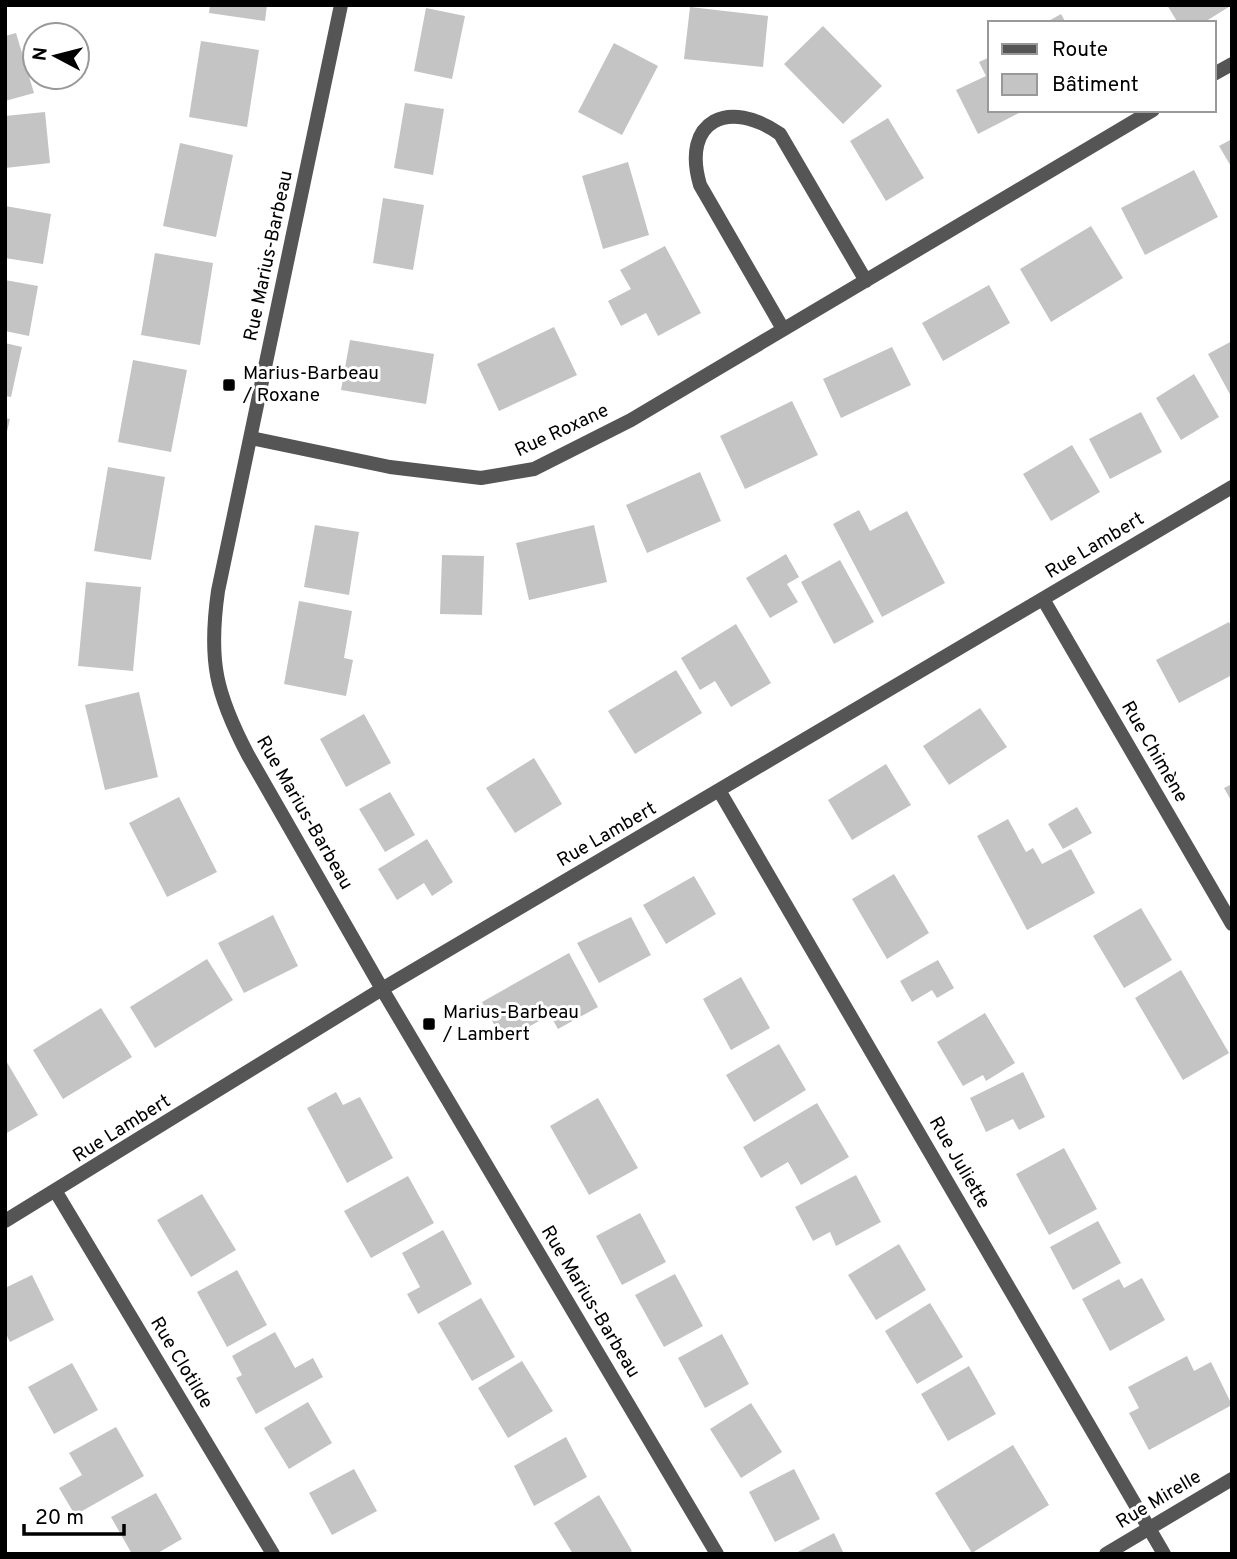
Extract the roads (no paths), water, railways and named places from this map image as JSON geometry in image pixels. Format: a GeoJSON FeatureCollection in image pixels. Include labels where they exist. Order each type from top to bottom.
{"type":"FeatureCollection","features":[{"type":"Feature","properties":{"kind":"street","name":"Rue Marius-Barbeau"},"geometry":{"type":"LineString","coordinates":[[341,5],[213,625],[212,654],[218,687],[248,755],[382,989],[718,1554]]}},
{"type":"Feature","properties":{"kind":"street"},"geometry":{"type":"LineString","coordinates":[[1216,73],[1232,64]]}},
{"type":"Feature","properties":{"kind":"street","name":"Rue Roxane"},"geometry":{"type":"LineString","coordinates":[[251,438],[390,467],[481,478],[506,476],[534,469],[631,420],[1150,112]]}},
{"type":"Feature","properties":{"kind":"street"},"geometry":{"type":"LineString","coordinates":[[783,329],[700,185],[694,163],[696,142],[707,125],[724,116],[745,116],[762,121],[780,134],[866,281]]}},
{"type":"Feature","properties":{"kind":"street","name":"Rue Lambert"},"geometry":{"type":"LineString","coordinates":[[5,1221],[382,989],[720,792],[1232,487]]}},
{"type":"Feature","properties":{"kind":"street","name":"Rue Chimène"},"geometry":{"type":"LineString","coordinates":[[1043,599],[1232,924]]}},
{"type":"Feature","properties":{"kind":"street","name":"Rue Juliette"},"geometry":{"type":"LineString","coordinates":[[720,792],[1164,1554]]}},
{"type":"Feature","properties":{"kind":"street","name":"Rue Clotilde"},"geometry":{"type":"LineString","coordinates":[[56,1192],[273,1554]]}},
{"type":"Feature","properties":{"kind":"street","name":"Rue Mirelle"},"geometry":{"type":"LineString","coordinates":[[1106,1554],[1232,1479]]}},
{"type":"Feature","properties":{"kind":"place","name":"Marius-Barbeau / Roxane"},"geometry":{"type":"Point","coordinates":[229,385]}},
{"type":"Feature","properties":{"kind":"place","name":"Marius-Barbeau / Lambert"},"geometry":{"type":"Point","coordinates":[429,1024]}}]}
